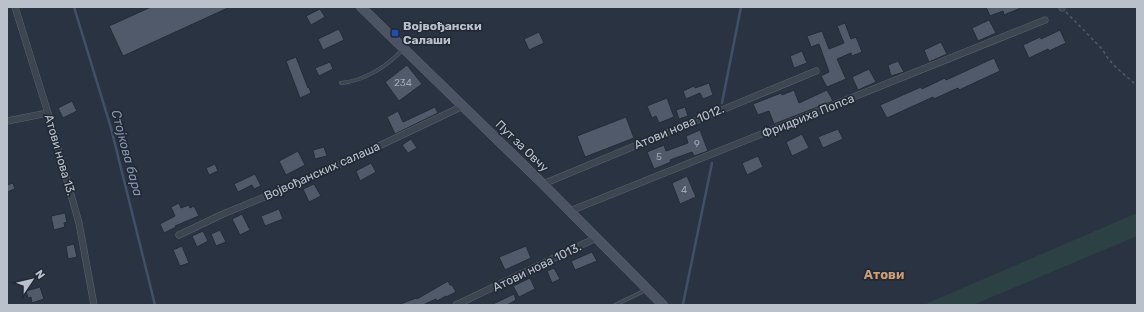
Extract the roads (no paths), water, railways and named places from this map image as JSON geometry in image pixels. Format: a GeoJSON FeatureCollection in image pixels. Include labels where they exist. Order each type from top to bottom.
{"type":"FeatureCollection","features":[{"type":"Feature","properties":{"kind":"street","name":"Атови нова 13."},"geometry":{"type":"LineString","coordinates":[[15,7],[48,113],[79,223],[94,305]]}},
{"type":"Feature","properties":{"kind":"street","name":"Пут за Овчу"},"geometry":{"type":"LineString","coordinates":[[362,7],[543,184],[663,305]]}},
{"type":"Feature","properties":{"kind":"street","name":"Фридриха Попса"},"geometry":{"type":"LineString","coordinates":[[570,211],[1045,20]]}},
{"type":"Feature","properties":{"kind":"street","name":"Атови нова 1012."},"geometry":{"type":"LineString","coordinates":[[543,184],[816,71]]}},
{"type":"Feature","properties":{"kind":"street","name":"Војвођанских салаша"},"geometry":{"type":"LineString","coordinates":[[179,235],[223,214],[284,189],[362,154],[463,106]]}},
{"type":"Feature","properties":{"kind":"street"},"geometry":{"type":"LineString","coordinates":[[7,121],[48,113]]}},
{"type":"Feature","properties":{"kind":"street","name":"Атови нова 1013."},"geometry":{"type":"LineString","coordinates":[[456,305],[596,238]]}},
{"type":"Feature","properties":{"kind":"lane"},"geometry":{"type":"LineString","coordinates":[[341,83],[350,82],[388,64],[404,48]]}},
{"type":"Feature","properties":{"kind":"lane"},"geometry":{"type":"LineString","coordinates":[[615,305],[648,290]]}},
{"type":"Feature","properties":{"kind":"waterway","name":"Стојкова бара"},"geometry":{"type":"LineString","coordinates":[[74,7],[111,128],[155,305]]}},
{"type":"Feature","properties":{"kind":"waterway"},"geometry":{"type":"LineString","coordinates":[[722,103],[741,7]]}},
{"type":"Feature","properties":{"kind":"waterway"},"geometry":{"type":"LineString","coordinates":[[683,304],[712,163]]}},
{"type":"Feature","properties":{"kind":"place","name":"Војвођански Салаши"},"geometry":{"type":"Point","coordinates":[395,33]}},
{"type":"Feature","properties":{"kind":"district","name":"Атови"},"geometry":{"type":"Point","coordinates":[884,274]}}]}
